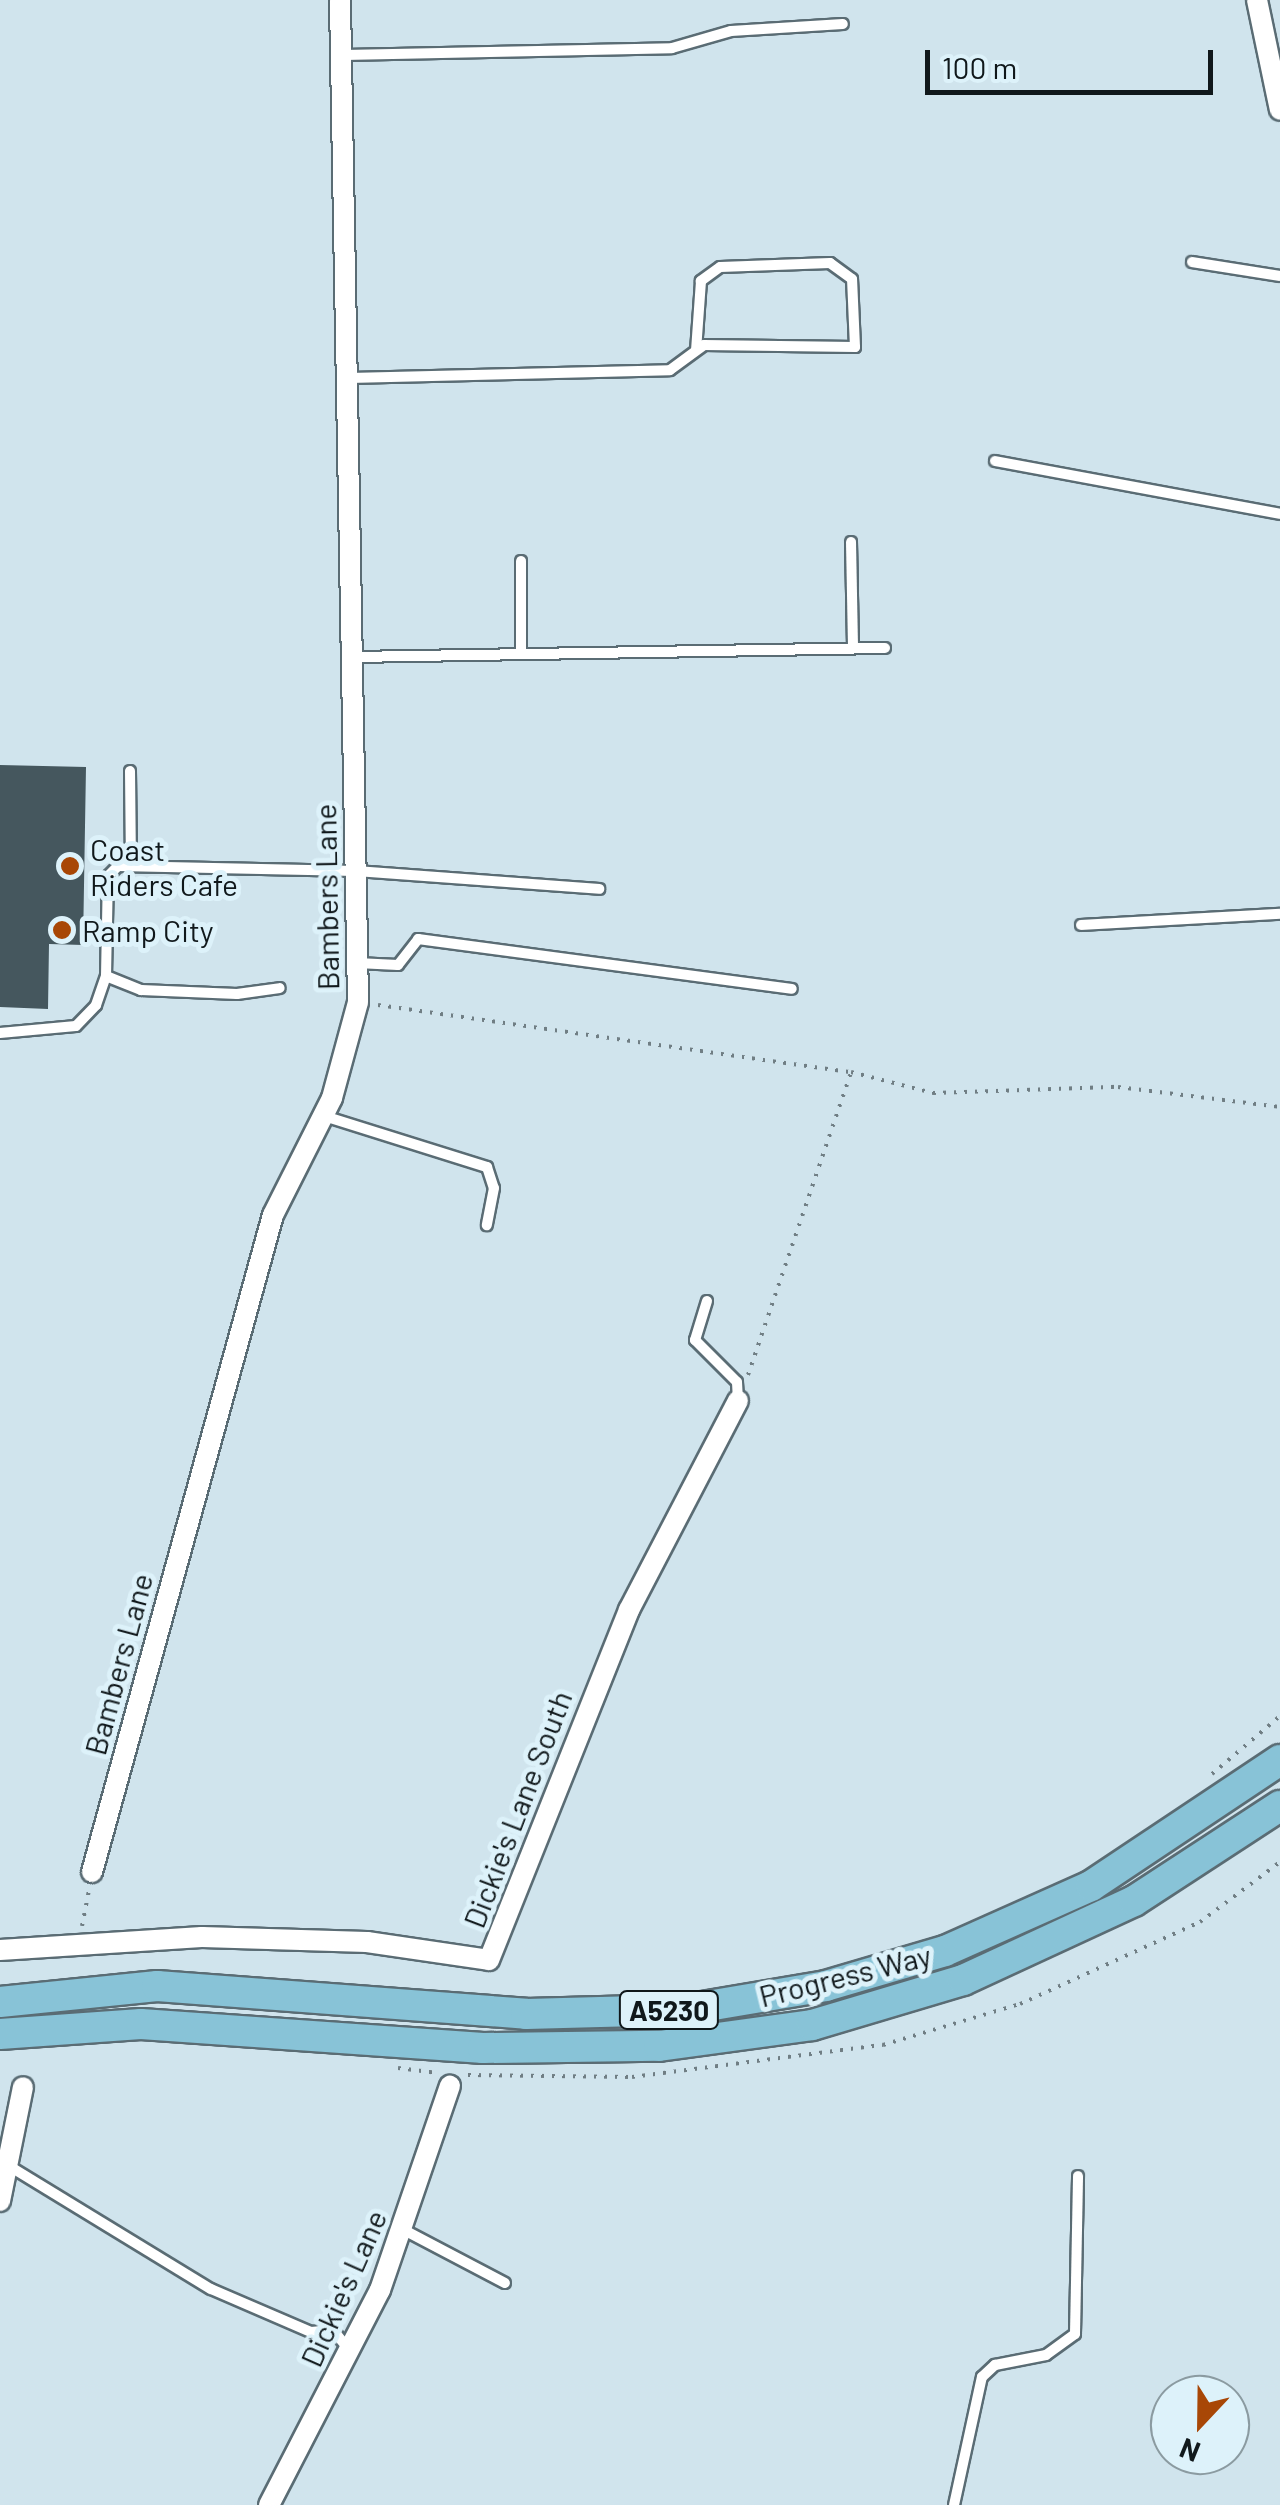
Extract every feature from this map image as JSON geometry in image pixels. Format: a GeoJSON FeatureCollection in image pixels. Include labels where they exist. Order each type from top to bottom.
{"type":"FeatureCollection","features":[{"type":"Feature","properties":{"kind":"main road","name":"Progress Way"},"geometry":{"type":"LineString","coordinates":[[0,2002],[157,1986],[526,2014],[684,2010],[826,1986],[944,1951],[1091,1886],[1280,1760]]}},
{"type":"Feature","properties":{"kind":"main road","name":"Progress Way"},"geometry":{"type":"LineString","coordinates":[[0,2034],[140,2024],[483,2048],[659,2046],[812,2026],[963,1980],[1134,1901],[1280,1806]]}},
{"type":"Feature","properties":{"kind":"street","name":"Bambers Lane"},"geometry":{"type":"LineString","coordinates":[[92,1872],[273,1215],[344,1065],[358,1002],[344,55],[340,0]]}},
{"type":"Feature","properties":{"kind":"street"},"geometry":{"type":"LineString","coordinates":[[1257,0],[1280,110]]}},
{"type":"Feature","properties":{"kind":"street","name":"Dickie's Lane South"},"geometry":{"type":"LineString","coordinates":[[0,1950],[202,1936],[367,1942],[488,1960],[630,1610],[738,1401]]}},
{"type":"Feature","properties":{"kind":"street"},"geometry":{"type":"LineString","coordinates":[[0,2201],[24,2086]]}},
{"type":"Feature","properties":{"kind":"street","name":"Dickie's Lane"},"geometry":{"type":"LineString","coordinates":[[269,2505],[350,2352],[404,2230],[450,2086]]}},
{"type":"Feature","properties":{"kind":"lane"},"geometry":{"type":"LineString","coordinates":[[344,55],[672,48],[731,30],[843,24]]}},
{"type":"Feature","properties":{"kind":"lane"},"geometry":{"type":"LineString","coordinates":[[1192,262],[1280,276]]}},
{"type":"Feature","properties":{"kind":"lane"},"geometry":{"type":"LineString","coordinates":[[348,378],[670,370],[704,345],[855,347],[852,279],[830,264],[720,267],[702,281],[696,350]]}},
{"type":"Feature","properties":{"kind":"lane"},"geometry":{"type":"LineString","coordinates":[[995,461],[1280,514]]}},
{"type":"Feature","properties":{"kind":"lane"},"geometry":{"type":"LineString","coordinates":[[851,542],[853,648]]}},
{"type":"Feature","properties":{"kind":"lane"},"geometry":{"type":"LineString","coordinates":[[521,562],[521,654]]}},
{"type":"Feature","properties":{"kind":"lane"},"geometry":{"type":"LineString","coordinates":[[353,657],[885,648]]}},
{"type":"Feature","properties":{"kind":"lane"},"geometry":{"type":"LineString","coordinates":[[130,771],[131,864]]}},
{"type":"Feature","properties":{"kind":"lane"},"geometry":{"type":"LineString","coordinates":[[0,1033],[76,1026],[96,1005],[106,976],[108,876],[131,864],[356,871],[599,890]]}},
{"type":"Feature","properties":{"kind":"lane"},"geometry":{"type":"LineString","coordinates":[[1081,924],[1280,914]]}},
{"type":"Feature","properties":{"kind":"lane"},"geometry":{"type":"LineString","coordinates":[[357,963],[398,965],[418,939],[792,989]]}},
{"type":"Feature","properties":{"kind":"lane"},"geometry":{"type":"LineString","coordinates":[[106,976],[141,990],[236,994],[280,988]]}},
{"type":"Feature","properties":{"kind":"lane"},"geometry":{"type":"LineString","coordinates":[[323,1116],[487,1167],[494,1188],[487,1224]]}},
{"type":"Feature","properties":{"kind":"lane"},"geometry":{"type":"LineString","coordinates":[[708,1300],[695,1340],[737,1382],[738,1401]]}},
{"type":"Feature","properties":{"kind":"lane"},"geometry":{"type":"LineString","coordinates":[[5,2164],[210,2289],[311,2332],[334,2330],[350,2352]]}},
{"type":"Feature","properties":{"kind":"lane"},"geometry":{"type":"LineString","coordinates":[[954,2505],[982,2377],[995,2365],[1046,2355],[1075,2334],[1078,2176]]}},
{"type":"Feature","properties":{"kind":"lane"},"geometry":{"type":"LineString","coordinates":[[404,2230],[504,2283]]}},
{"type":"Feature","properties":{"kind":"path"},"geometry":{"type":"LineString","coordinates":[[358,1002],[850,1072],[933,1093],[1118,1088],[1280,1107]]}},
{"type":"Feature","properties":{"kind":"path"},"geometry":{"type":"LineString","coordinates":[[738,1401],[780,1294],[850,1072]]}},
{"type":"Feature","properties":{"kind":"path"},"geometry":{"type":"LineString","coordinates":[[1202,1783],[1280,1716]]}},
{"type":"Feature","properties":{"kind":"path"},"geometry":{"type":"LineString","coordinates":[[78,1945],[92,1872]]}},
{"type":"Feature","properties":{"kind":"building"},"geometry":{"type":"Polygon","coordinates":[[[0,765],[86,767],[83,945],[49,944],[48,1009],[0,1007],[0,765]]]}},
{"type":"Feature","properties":{"kind":"place","name":"Coast Riders Cafe"},"geometry":{"type":"Point","coordinates":[70,866]}},
{"type":"Feature","properties":{"kind":"place","name":"Ramp City"},"geometry":{"type":"Point","coordinates":[62,930]}}]}
